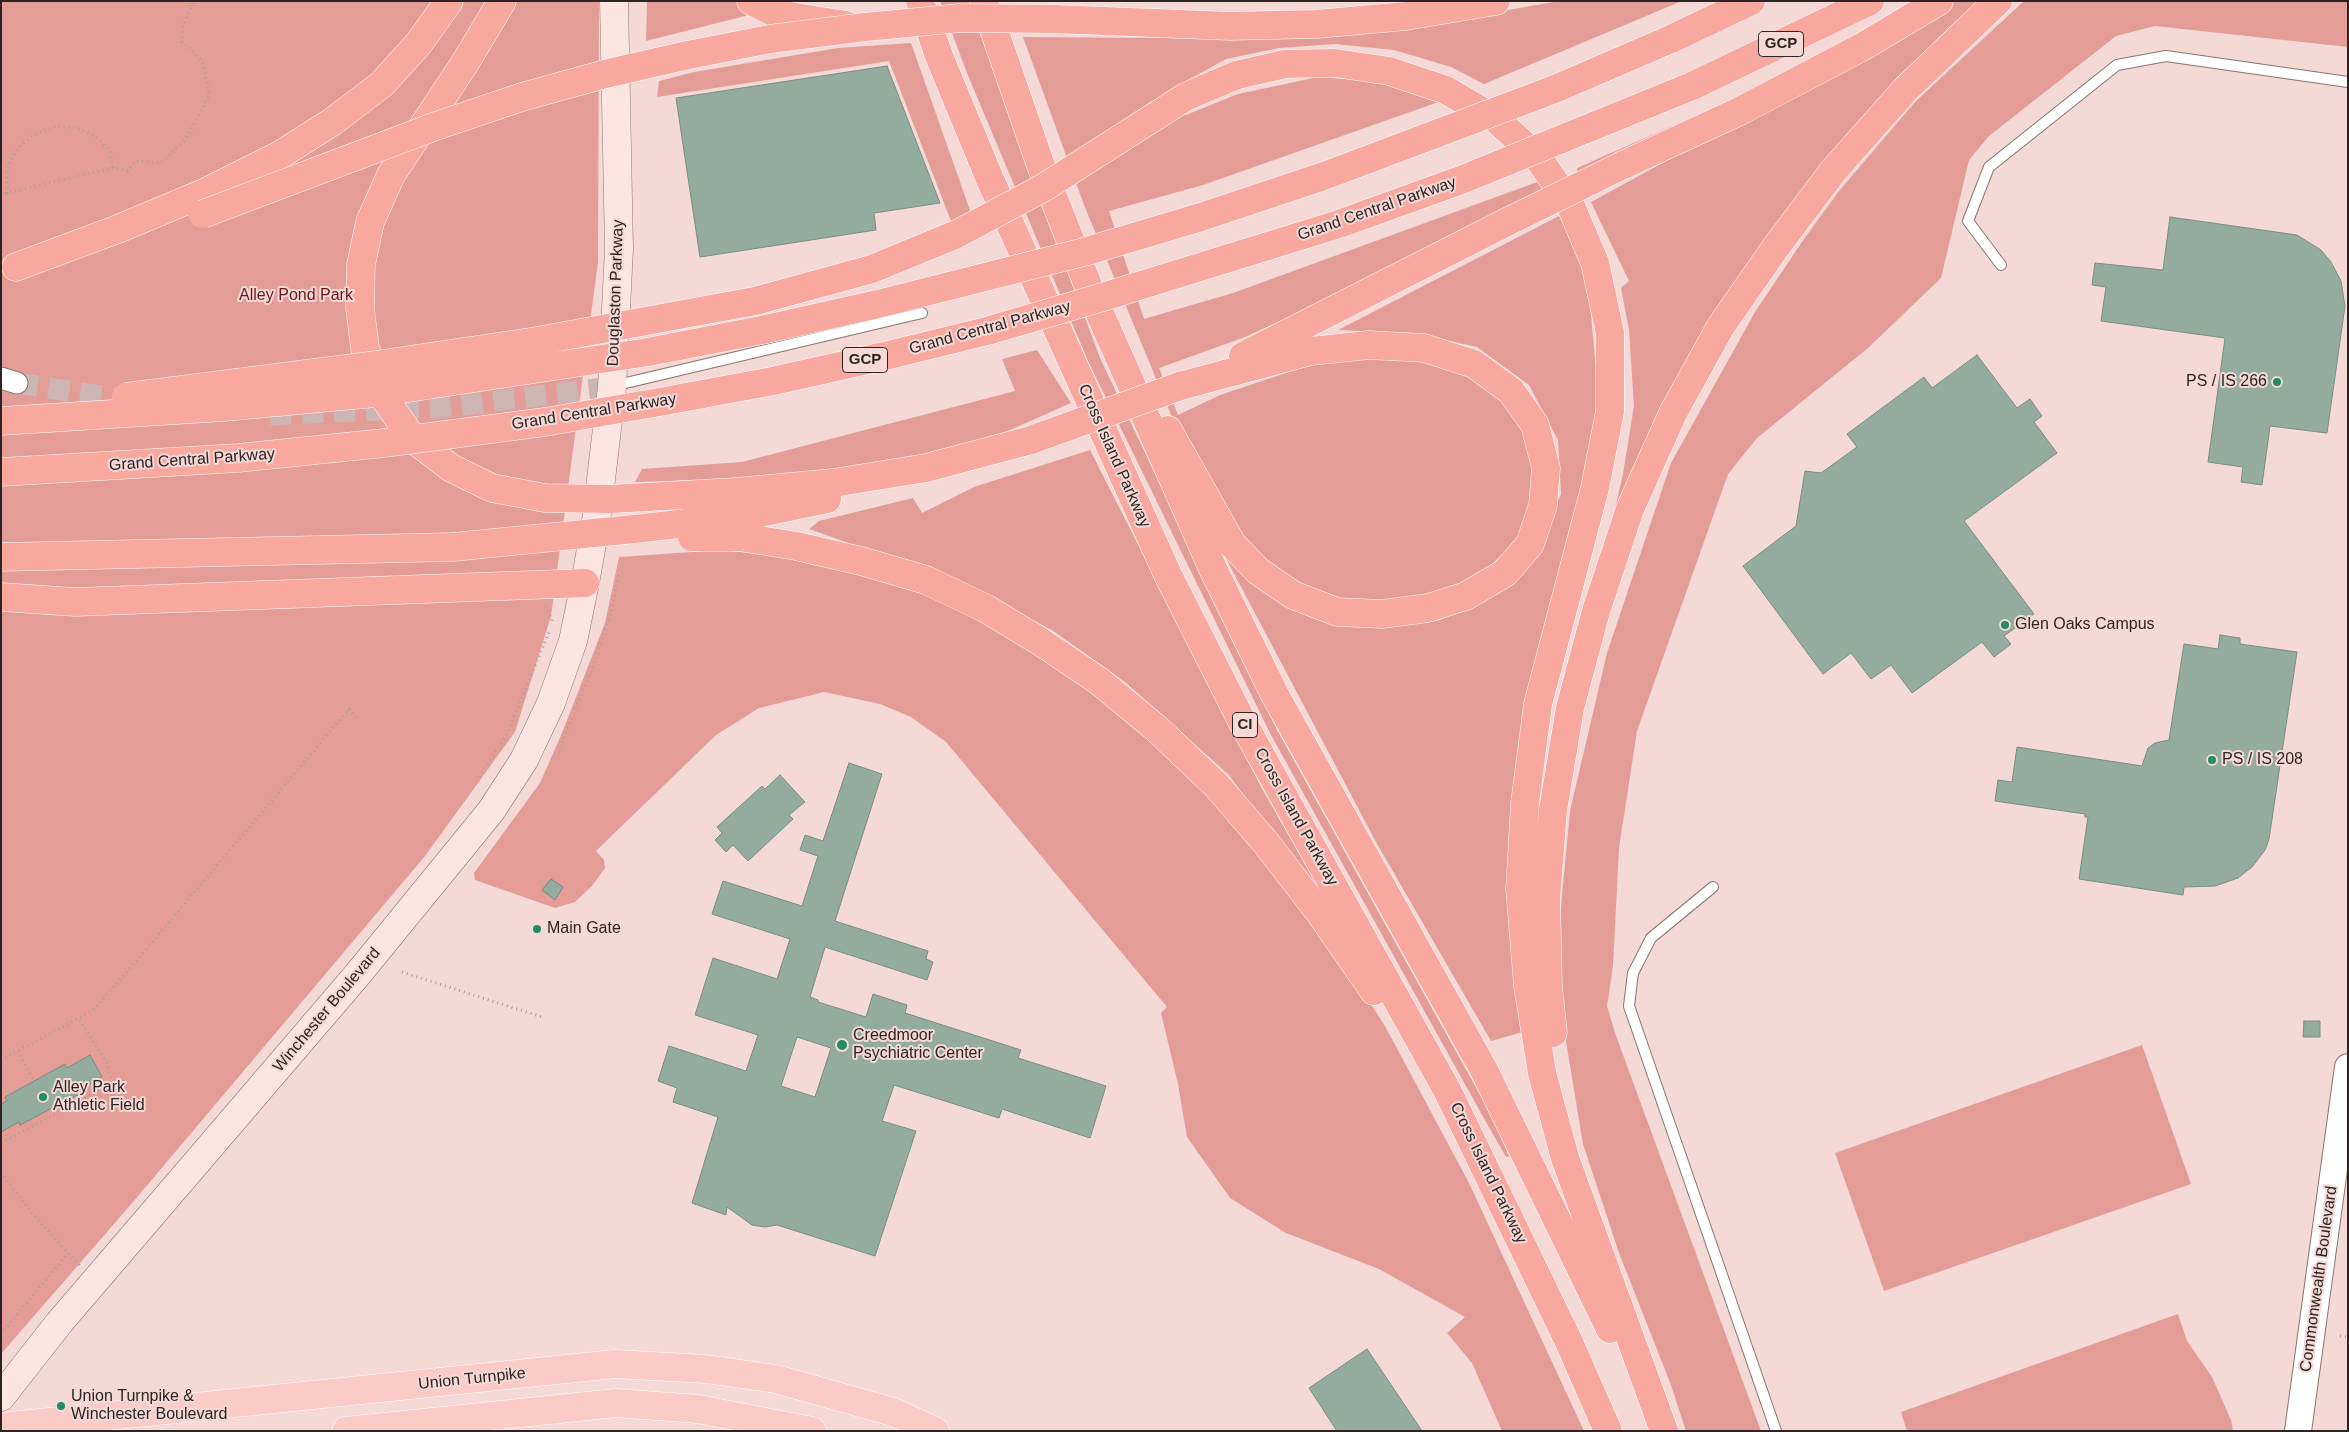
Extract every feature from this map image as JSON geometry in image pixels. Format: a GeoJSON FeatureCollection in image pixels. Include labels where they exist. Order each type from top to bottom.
{"type":"FeatureCollection","features":[{"type":"Feature","properties":{"kind":"highway"},"geometry":{"type":"LineString","coordinates":[[9,269],[118,229],[204,193],[280,155],[332,122],[382,84],[419,43],[448,1]]}},
{"type":"Feature","properties":{"kind":"highway"},"geometry":{"type":"LineString","coordinates":[[502,1],[465,64],[391,175],[370,222],[361,265],[360,308],[365,348],[383,396],[412,438],[450,468],[492,488],[545,498],[611,499],[740,515],[796,546],[861,561],[926,580],[985,608],[1038,640],[1098,681],[1156,728],[1217,786],[1266,843],[1320,913],[1383,1004],[1432,1082],[1507,1212]]}},
{"type":"Feature","properties":{"kind":"highway"},"geometry":{"type":"LineString","coordinates":[[751,1],[777,14],[865,27]]}},
{"type":"Feature","properties":{"kind":"highway"},"geometry":{"type":"LineString","coordinates":[[916,1],[939,56]]}},
{"type":"Feature","properties":{"kind":"highway","name":"Cross Island Parkway"},"geometry":{"type":"LineString","coordinates":[[920,1],[939,56],[1035,280],[1168,575],[1243,723],[1447,1090],[1569,1342],[1608,1431]]}},
{"type":"Feature","properties":{"kind":"highway","name":"CI"},"geometry":{"type":"LineString","coordinates":[[984,1],[1040,163],[1093,298],[1214,571],[1275,695],[1484,1070],[1605,1318],[1655,1431]]}},
{"type":"Feature","properties":{"kind":"highway"},"geometry":{"type":"LineString","coordinates":[[9,269],[102,246],[203,214],[436,126],[522,97],[605,74],[770,39],[960,18],[1054,19],[1230,26],[1317,24],[1396,17],[1496,1]]}},
{"type":"Feature","properties":{"kind":"highway"},"geometry":{"type":"LineString","coordinates":[[1,421],[215,408],[375,393],[648,352],[878,304],[1084,252],[1201,217],[1305,182],[1555,89],[1671,39],[1751,1]]}},
{"type":"Feature","properties":{"kind":"highway","name":"Grand Central Parkway"},"geometry":{"type":"LineString","coordinates":[[1,472],[238,458],[384,443],[545,422],[773,381],[988,331],[1339,224],[1506,162],[1692,86],[1870,1]]}},
{"type":"Feature","properties":{"kind":"highway"},"geometry":{"type":"LineString","coordinates":[[1,557],[453,547],[644,528],[740,515],[876,488],[939,471],[1031,440],[1305,340],[1509,221],[1748,106],[1862,47],[1939,1]]}},
{"type":"Feature","properties":{"kind":"highway"},"geometry":{"type":"LineString","coordinates":[[1610,1283],[1572,1157],[1557,1072],[1548,986],[1546,899],[1552,810],[1567,727],[1596,611],[1630,509],[1673,413],[1721,326],[1776,247],[1834,170],[1905,90],[1998,1]]}},
{"type":"Feature","properties":{"kind":"highway"},"geometry":{"type":"LineString","coordinates":[[1,412],[387,364],[546,340],[755,301],[872,269],[957,234],[1043,188],[1187,96],[1237,75],[1285,64],[1335,63],[1389,71],[1446,90],[1497,120],[1538,158],[1570,204],[1595,263],[1610,333],[1610,411],[1595,488],[1538,704],[1525,803],[1520,889],[1528,986],[1542,1073],[1565,1158],[1664,1431]]}},
{"type":"Feature","properties":{"kind":"highway"},"geometry":{"type":"LineString","coordinates":[[1093,298],[1232,544],[1258,571],[1293,595],[1337,612],[1382,614],[1428,608],[1466,596],[1505,573],[1530,544],[1543,505],[1546,468],[1535,425],[1511,391],[1474,364],[1424,348],[1305,340]]}},
{"type":"Feature","properties":{"kind":"highway"},"geometry":{"type":"LineString","coordinates":[[1,597],[75,602],[585,583]]}},
{"type":"Feature","properties":{"kind":"main road","name":"Douglaston Parkway"},"geometry":{"type":"LineString","coordinates":[[585,583],[601,482],[612,387],[619,249],[614,1]]}},
{"type":"Feature","properties":{"kind":"main road","name":"Winchester Boulevard"},"geometry":{"type":"LineString","coordinates":[[1,1397],[59,1323],[358,974],[491,811],[524,760],[551,703],[573,641],[585,583]]}},
{"type":"Feature","properties":{"kind":"main road","name":"Union Turnpike"},"geometry":{"type":"LineString","coordinates":[[1,1427],[615,1364],[706,1369],[776,1379],[893,1412],[935,1431]]}},
{"type":"Feature","properties":{"kind":"main road"},"geometry":{"type":"LineString","coordinates":[[346,1431],[616,1403],[698,1408],[812,1431]]}},
{"type":"Feature","properties":{"kind":"street","name":"Commonwealth Boulevard"},"geometry":{"type":"LineString","coordinates":[[2298,1431],[2341,1168],[2348,1067]]}},
{"type":"Feature","properties":{"kind":"lane"},"geometry":{"type":"LineString","coordinates":[[2001,265],[1968,221],[1989,167],[2117,65],[2166,56],[2348,82]]}},
{"type":"Feature","properties":{"kind":"lane"},"geometry":{"type":"LineString","coordinates":[[612,387],[922,313]]}},
{"type":"Feature","properties":{"kind":"lane"},"geometry":{"type":"LineString","coordinates":[[1713,887],[1651,938],[1633,973],[1629,1006],[1776,1431]]}},
{"type":"Feature","properties":{"kind":"path"},"geometry":{"type":"LineString","coordinates":[[1,196],[112,168],[128,170],[136,161],[161,163],[185,140],[209,96],[204,66],[194,52],[182,42],[183,27],[193,1]]}},
{"type":"Feature","properties":{"kind":"path"},"geometry":{"type":"LineString","coordinates":[[7,193],[7,170],[16,150],[33,135],[56,126],[77,128],[98,138],[111,153],[112,168]]}},
{"type":"Feature","properties":{"kind":"path"},"geometry":{"type":"LineString","coordinates":[[478,777],[505,738],[546,640],[552,619],[544,605]]}},
{"type":"Feature","properties":{"kind":"path"},"geometry":{"type":"LineString","coordinates":[[1,1060],[92,1011],[349,709],[359,719]]}},
{"type":"Feature","properties":{"kind":"path"},"geometry":{"type":"LineString","coordinates":[[402,972],[542,1017]]}},
{"type":"Feature","properties":{"kind":"path"},"geometry":{"type":"LineString","coordinates":[[1,1143],[34,1128],[73,1106],[107,1086],[111,1080],[108,1065],[79,1018]]}},
{"type":"Feature","properties":{"kind":"path"},"geometry":{"type":"LineString","coordinates":[[18,1051],[34,1081]]}},
{"type":"Feature","properties":{"kind":"path"},"geometry":{"type":"LineString","coordinates":[[69,1099],[73,1106]]}},
{"type":"Feature","properties":{"kind":"path"},"geometry":{"type":"LineString","coordinates":[[30,1120],[34,1128]]}},
{"type":"Feature","properties":{"kind":"path"},"geometry":{"type":"LineString","coordinates":[[1,1173],[32,1213],[96,1282]]}},
{"type":"Feature","properties":{"kind":"path"},"geometry":{"type":"LineString","coordinates":[[1,1334],[68,1253]]}},
{"type":"Feature","properties":{"kind":"path"},"geometry":{"type":"LineString","coordinates":[[1,1325],[5,1329]]}},
{"type":"Feature","properties":{"kind":"path"},"geometry":{"type":"LineString","coordinates":[[2340,1336],[2348,1337]]}},
{"type":"Feature","properties":{"kind":"green space","name":"Alley Pond Park"},"geometry":{"type":"Polygon","coordinates":[[[1,1],[599,1],[598,262],[551,616],[515,732],[425,856],[133,1202],[1,1354],[1,1]]]}},
{"type":"Feature","properties":{"kind":"green space"},"geometry":{"type":"Polygon","coordinates":[[[647,1],[737,1],[753,14],[646,41],[647,1]]]}},
{"type":"Feature","properties":{"kind":"green space"},"geometry":{"type":"Polygon","coordinates":[[[940,1],[969,1],[1100,358],[1277,730],[1493,1118],[1509,1156],[1506,1157],[1486,1122],[1271,735],[1088,361],[967,73],[940,1]]]}},
{"type":"Feature","properties":{"kind":"green space"},"geometry":{"type":"Polygon","coordinates":[[[1559,1],[1682,1],[1484,84],[1451,67],[1394,50],[1335,44],[1279,48],[1226,59],[1168,91],[1186,115],[1238,94],[1318,77],[1392,83],[1447,99],[1203,185],[1109,211],[1144,319],[1233,293],[1540,181],[1545,189],[1370,280],[1245,337],[1159,368],[1178,415],[1220,395],[1322,361],[1398,353],[1460,367],[1516,411],[1539,471],[1523,536],[1480,575],[1416,600],[1338,599],[1271,570],[1229,521],[1172,417],[1084,205],[1023,37],[1288,39],[1422,25],[1559,1]]]}},
{"type":"Feature","properties":{"kind":"green space"},"geometry":{"type":"Polygon","coordinates":[[[1955,1],[1987,1],[1776,234],[1601,569],[1623,474],[1634,406],[1629,330],[1621,288],[1629,281],[1591,202],[1874,48],[1955,1]]]}},
{"type":"Feature","properties":{"kind":"green space"},"geometry":{"type":"Polygon","coordinates":[[[2024,1],[2348,1],[2348,47],[2155,26],[2116,36],[1989,136],[1969,160],[1941,278],[1868,348],[1757,438],[1728,474],[1637,731],[1619,848],[1613,966],[1607,1006],[1615,1033],[1761,1431],[1686,1431],[1671,1385],[1619,1253],[1583,1144],[1562,1017],[1561,907],[1570,811],[1607,653],[1671,463],[1755,312],[1839,191],[1915,102],[2024,1]]]}},
{"type":"Feature","properties":{"kind":"green space"},"geometry":{"type":"Polygon","coordinates":[[[911,43],[972,216],[953,226],[889,61],[657,97],[659,81],[694,72],[838,48],[911,43]]]}},
{"type":"Feature","properties":{"kind":"green space"},"geometry":{"type":"Polygon","coordinates":[[[1747,93],[1578,174],[1577,168],[1747,93]]]}},
{"type":"Feature","properties":{"kind":"green space"},"geometry":{"type":"Polygon","coordinates":[[[1559,216],[1570,226],[1588,281],[1598,394],[1583,491],[1540,655],[1523,1032],[1491,1041],[1376,842],[1221,549],[1385,627],[1440,620],[1501,592],[1538,548],[1561,494],[1558,440],[1529,385],[1477,347],[1413,333],[1338,330],[1559,216]]]}},
{"type":"Feature","properties":{"kind":"green space"},"geometry":{"type":"Polygon","coordinates":[[[1037,350],[1071,403],[967,449],[871,468],[732,479],[635,482],[642,469],[742,462],[1015,391],[1002,359],[1037,350]]]}},
{"type":"Feature","properties":{"kind":"green space"},"geometry":{"type":"Polygon","coordinates":[[[1090,450],[1261,787],[1321,892],[1318,897],[1229,775],[1125,682],[1052,630],[947,578],[809,529],[819,521],[913,498],[922,513],[974,487],[1090,450]]]}},
{"type":"Feature","properties":{"kind":"green space"},"geometry":{"type":"Polygon","coordinates":[[[721,550],[813,560],[945,598],[1059,662],[1199,777],[1304,901],[1385,1026],[1469,1183],[1584,1431],[1502,1431],[1472,1363],[1447,1333],[1465,1317],[1379,1269],[1286,1233],[1230,1198],[1187,1137],[1178,1084],[1161,1013],[1167,1007],[946,742],[911,717],[880,704],[824,692],[759,708],[716,735],[596,851],[604,860],[605,868],[592,886],[575,902],[555,908],[475,880],[474,873],[540,783],[562,733],[605,623],[619,557],[721,550]]]}},
{"type":"Feature","properties":{"kind":"green space"},"geometry":{"type":"Polygon","coordinates":[[[2142,1045],[2191,1184],[1884,1291],[1835,1153],[2142,1045]]]}},
{"type":"Feature","properties":{"kind":"green space"},"geometry":{"type":"Polygon","coordinates":[[[2178,1314],[2187,1341],[2212,1377],[2231,1420],[2233,1431],[1907,1431],[1901,1412],[2178,1314]]]}},
{"type":"Feature","properties":{"kind":"building"},"geometry":{"type":"Polygon","coordinates":[[[887,66],[940,203],[874,213],[876,230],[700,257],[676,98],[887,66]]]}},
{"type":"Feature","properties":{"kind":"building","name":"PS / IS 266"},"geometry":{"type":"Polygon","coordinates":[[[2170,217],[2297,235],[2321,250],[2331,262],[2341,281],[2345,306],[2327,433],[2270,426],[2262,485],[2241,482],[2243,467],[2208,462],[2225,338],[2101,321],[2106,287],[2092,285],[2095,263],[2163,270],[2170,217]]]}},
{"type":"Feature","properties":{"kind":"building"},"geometry":{"type":"Polygon","coordinates":[[[1977,355],[2017,408],[2030,399],[2042,416],[2034,422],[2057,453],[1964,521],[2034,614],[2004,636],[2011,644],[1994,657],[1982,642],[1912,693],[1891,665],[1871,679],[1851,653],[1823,674],[1743,566],[1796,526],[1805,471],[1821,473],[1857,447],[1847,434],[1924,377],[1932,388],[1977,355]]]}},
{"type":"Feature","properties":{"kind":"building","name":"PS / IS 208"},"geometry":{"type":"Polygon","coordinates":[[[2220,635],[2240,638],[2240,644],[2297,652],[2269,839],[2265,850],[2252,867],[2238,878],[2215,886],[2184,887],[2183,895],[2079,879],[2088,817],[2085,817],[2085,814],[1995,801],[1998,780],[2012,782],[2017,747],[2142,766],[2148,748],[2155,743],[2169,740],[2184,644],[2218,649],[2220,635]]]}},
{"type":"Feature","properties":{"kind":"building"},"geometry":{"type":"Polygon","coordinates":[[[849,763],[882,774],[835,921],[928,951],[926,959],[933,962],[927,980],[825,947],[810,997],[818,1000],[818,1002],[866,1017],[873,994],[907,1005],[905,1013],[1021,1050],[1018,1058],[1106,1086],[1090,1138],[1002,1109],[999,1118],[894,1085],[882,1121],[916,1131],[875,1256],[777,1225],[765,1227],[752,1225],[727,1207],[726,1215],[692,1203],[718,1117],[673,1102],[677,1088],[658,1081],[669,1046],[746,1071],[758,1035],[695,1015],[713,958],[777,979],[790,939],[712,914],[723,881],[802,906],[818,856],[800,850],[805,835],[823,841],[849,763]],[[797,1037],[781,1086],[815,1097],[831,1048],[797,1037]]]}},
{"type":"Feature","properties":{"kind":"building"},"geometry":{"type":"Polygon","coordinates":[[[780,775],[805,802],[789,815],[793,819],[748,861],[733,845],[726,852],[715,840],[722,833],[717,827],[762,786],[765,789],[780,775]]]}},
{"type":"Feature","properties":{"kind":"building"},"geometry":{"type":"Polygon","coordinates":[[[551,879],[563,887],[555,900],[542,890],[551,879]]]}},
{"type":"Feature","properties":{"kind":"building"},"geometry":{"type":"Polygon","coordinates":[[[2304,1021],[2320,1021],[2320,1037],[2303,1037],[2304,1021]]]}},
{"type":"Feature","properties":{"kind":"building"},"geometry":{"type":"Polygon","coordinates":[[[90,1055],[102,1077],[79,1090],[81,1093],[20,1125],[19,1122],[1,1132],[1,1104],[7,1101],[5,1097],[65,1064],[67,1068],[90,1055]]]}},
{"type":"Feature","properties":{"kind":"building"},"geometry":{"type":"Polygon","coordinates":[[[1367,1349],[1422,1431],[1337,1431],[1309,1388],[1367,1349]]]}},
{"type":"Feature","properties":{"kind":"tunnel"},"geometry":{"type":"LineString","coordinates":[[17,383],[140,402]]}},
{"type":"Feature","properties":{"kind":"tunnel"},"geometry":{"type":"LineString","coordinates":[[270,415],[447,407],[612,387]]}},
{"type":"Feature","properties":{"kind":"place","name":"PS / IS 266"},"geometry":{"type":"Point","coordinates":[2277,382]}},
{"type":"Feature","properties":{"kind":"place","name":"Glen Oaks Campus"},"geometry":{"type":"Point","coordinates":[2005,625]}},
{"type":"Feature","properties":{"kind":"place","name":"PS / IS 208"},"geometry":{"type":"Point","coordinates":[2212,760]}},
{"type":"Feature","properties":{"kind":"place","name":"Main Gate"},"geometry":{"type":"Point","coordinates":[537,929]}},
{"type":"Feature","properties":{"kind":"place","name":"Creedmoor Psychiatric Center"},"geometry":{"type":"Point","coordinates":[842,1045]}},
{"type":"Feature","properties":{"kind":"place","name":"Alley Park Athletic Field"},"geometry":{"type":"Point","coordinates":[43,1097]}},
{"type":"Feature","properties":{"kind":"place","name":"Union Turnpike & Winchester Boulevard"},"geometry":{"type":"Point","coordinates":[61,1406]}}]}
